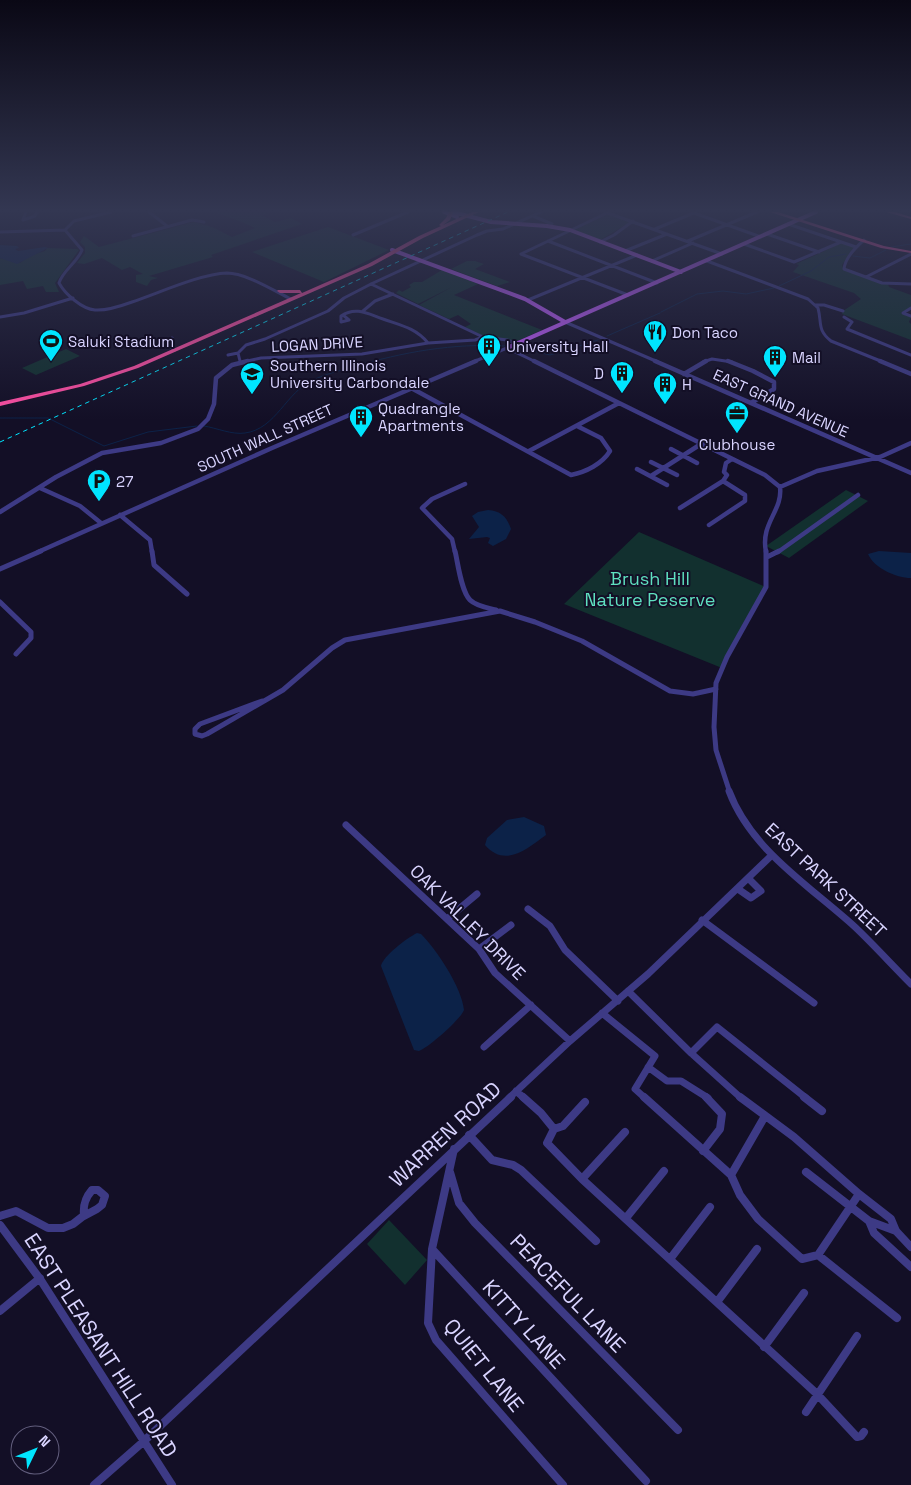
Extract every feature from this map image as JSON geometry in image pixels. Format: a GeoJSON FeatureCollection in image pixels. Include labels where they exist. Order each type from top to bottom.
{"type":"FeatureCollection","features":[{"type":"Feature","properties":{"kind":"highway"},"geometry":{"type":"LineString","coordinates":[[0,404],[82,385],[136,366],[332,281]]}},
{"type":"Feature","properties":{"kind":"highway"},"geometry":{"type":"LineString","coordinates":[[280,291],[299,292],[315,289]]}},
{"type":"Feature","properties":{"kind":"main road","name":"EAST GRAND AVENUE"},"geometry":{"type":"LineString","coordinates":[[478,281],[528,300],[566,322]]}},
{"type":"Feature","properties":{"kind":"main road","name":"SOUTH WALL STREET"},"geometry":{"type":"LineString","coordinates":[[507,348],[661,281]]}},
{"type":"Feature","properties":{"kind":"street"},"geometry":{"type":"LineString","coordinates":[[58,281],[62,289],[89,309],[105,310],[194,281]]}},
{"type":"Feature","properties":{"kind":"street"},"geometry":{"type":"LineString","coordinates":[[255,281],[292,298]]}},
{"type":"Feature","properties":{"kind":"street"},"geometry":{"type":"LineString","coordinates":[[255,281],[292,298]]}},
{"type":"Feature","properties":{"kind":"street"},"geometry":{"type":"LineString","coordinates":[[228,355],[238,353],[246,345],[274,336],[328,311],[344,298],[377,281]]}},
{"type":"Feature","properties":{"kind":"street"},"geometry":{"type":"LineString","coordinates":[[528,300],[574,281]]}},
{"type":"Feature","properties":{"kind":"street"},"geometry":{"type":"LineString","coordinates":[[595,281],[628,295]]}},
{"type":"Feature","properties":{"kind":"street"},"geometry":{"type":"LineString","coordinates":[[652,281],[657,283]]}},
{"type":"Feature","properties":{"kind":"street"},"geometry":{"type":"LineString","coordinates":[[762,281],[801,296],[815,305],[819,311],[820,331],[831,341],[911,374]]}},
{"type":"Feature","properties":{"kind":"street"},"geometry":{"type":"LineString","coordinates":[[879,281],[911,284]]}},
{"type":"Feature","properties":{"kind":"street"},"geometry":{"type":"LineString","coordinates":[[371,284],[483,337]]}},
{"type":"Feature","properties":{"kind":"street"},"geometry":{"type":"LineString","coordinates":[[363,311],[375,301],[393,294]]}},
{"type":"Feature","properties":{"kind":"street"},"geometry":{"type":"LineString","coordinates":[[0,317],[24,313],[73,298]]}},
{"type":"Feature","properties":{"kind":"street"},"geometry":{"type":"LineString","coordinates":[[815,305],[824,305],[844,312]]}},
{"type":"Feature","properties":{"kind":"street"},"geometry":{"type":"LineString","coordinates":[[911,308],[903,313],[911,316]]}},
{"type":"Feature","properties":{"kind":"street"},"geometry":{"type":"LineString","coordinates":[[343,315],[352,311],[363,311],[409,328],[422,336],[428,343]]}},
{"type":"Feature","properties":{"kind":"street"},"geometry":{"type":"LineString","coordinates":[[844,317],[852,322],[847,329],[911,355]]}},
{"type":"Feature","properties":{"kind":"street","name":"EAST GRAND AVENUE"},"geometry":{"type":"LineString","coordinates":[[566,322],[911,473]]}},
{"type":"Feature","properties":{"kind":"street","name":"LOGAN DRIVE"},"geometry":{"type":"LineString","coordinates":[[0,512],[102,453],[161,443],[178,438],[201,426],[208,419],[214,404],[216,378],[227,368],[240,361],[261,358],[362,354],[428,343],[466,341],[483,337],[506,340],[516,344]]}},
{"type":"Feature","properties":{"kind":"street"},"geometry":{"type":"LineString","coordinates":[[172,338],[168,346],[175,350]]}},
{"type":"Feature","properties":{"kind":"street"},"geometry":{"type":"LineString","coordinates":[[507,348],[772,479],[780,487],[822,469],[879,458],[896,452],[911,443]]}},
{"type":"Feature","properties":{"kind":"street","name":"SOUTH WALL STREET"},"geometry":{"type":"LineString","coordinates":[[0,569],[101,523],[507,348]]}},
{"type":"Feature","properties":{"kind":"street"},"geometry":{"type":"LineString","coordinates":[[238,353],[240,361]]}},
{"type":"Feature","properties":{"kind":"street"},"geometry":{"type":"LineString","coordinates":[[684,374],[708,360],[720,359],[729,361],[774,382],[774,389],[751,403]]}},
{"type":"Feature","properties":{"kind":"street"},"geometry":{"type":"LineString","coordinates":[[413,389],[574,475],[601,461],[607,457],[610,451],[608,444],[602,438],[577,426]]}},
{"type":"Feature","properties":{"kind":"street"},"geometry":{"type":"LineString","coordinates":[[529,451],[619,403]]}},
{"type":"Feature","properties":{"kind":"street"},"geometry":{"type":"LineString","coordinates":[[651,476],[700,444]]}},
{"type":"Feature","properties":{"kind":"street"},"geometry":{"type":"LineString","coordinates":[[671,449],[698,463]]}},
{"type":"Feature","properties":{"kind":"street"},"geometry":{"type":"LineString","coordinates":[[680,508],[722,481],[727,475],[724,472],[724,467],[732,459]]}},
{"type":"Feature","properties":{"kind":"street"},"geometry":{"type":"LineString","coordinates":[[651,462],[676,475]]}},
{"type":"Feature","properties":{"kind":"street"},"geometry":{"type":"LineString","coordinates":[[637,468],[667,485]]}},
{"type":"Feature","properties":{"kind":"street"},"geometry":{"type":"LineString","coordinates":[[709,525],[745,501],[745,495],[722,481]]}},
{"type":"Feature","properties":{"kind":"street"},"geometry":{"type":"LineString","coordinates":[[464,484],[432,499],[422,508],[452,539],[461,578],[469,599],[476,604],[535,622],[582,641],[670,691],[691,695],[704,695],[716,689]]}},
{"type":"Feature","properties":{"kind":"street","name":"EAST PARK STREET"},"geometry":{"type":"LineString","coordinates":[[780,487],[781,496],[765,530],[764,543],[767,557],[766,587],[727,657],[716,683],[714,727],[716,750],[730,794],[747,826],[772,855],[856,928],[911,984]]}},
{"type":"Feature","properties":{"kind":"street"},"geometry":{"type":"LineString","coordinates":[[40,488],[80,506],[101,523]]}},
{"type":"Feature","properties":{"kind":"street"},"geometry":{"type":"LineString","coordinates":[[767,557],[777,553],[858,495]]}},
{"type":"Feature","properties":{"kind":"street"},"geometry":{"type":"LineString","coordinates":[[120,515],[149,539],[154,565],[186,594]]}},
{"type":"Feature","properties":{"kind":"street"},"geometry":{"type":"LineString","coordinates":[[0,602],[31,632],[31,638],[16,654]]}},
{"type":"Feature","properties":{"kind":"street"},"geometry":{"type":"LineString","coordinates":[[262,701],[205,721],[196,726],[195,734],[202,736],[207,734],[283,690],[332,648],[350,638],[500,611]]}},
{"type":"Feature","properties":{"kind":"street","name":"OAK VALLEY DRIVE"},"geometry":{"type":"LineString","coordinates":[[346,825],[479,949],[495,973],[570,1041]]}},
{"type":"Feature","properties":{"kind":"street","name":"WARREN ROAD"},"geometry":{"type":"LineString","coordinates":[[94,1485],[143,1442],[454,1148],[570,1041],[618,1001],[772,855]]}},
{"type":"Feature","properties":{"kind":"street"},"geometry":{"type":"LineString","coordinates":[[738,889],[750,898],[761,891],[748,878]]}},
{"type":"Feature","properties":{"kind":"street"},"geometry":{"type":"LineString","coordinates":[[447,919],[477,894]]}},
{"type":"Feature","properties":{"kind":"street"},"geometry":{"type":"LineString","coordinates":[[528,910],[550,926],[565,950],[618,1001]]}},
{"type":"Feature","properties":{"kind":"street"},"geometry":{"type":"LineString","coordinates":[[702,920],[814,1003]]}},
{"type":"Feature","properties":{"kind":"street"},"geometry":{"type":"LineString","coordinates":[[479,949],[511,925]]}},
{"type":"Feature","properties":{"kind":"street"},"geometry":{"type":"LineString","coordinates":[[628,991],[691,1053],[748,1104],[794,1137],[859,1194],[891,1219],[896,1231],[911,1247]]}},
{"type":"Feature","properties":{"kind":"street"},"geometry":{"type":"LineString","coordinates":[[484,1046],[531,1006]]}},
{"type":"Feature","properties":{"kind":"street"},"geometry":{"type":"LineString","coordinates":[[602,1013],[655,1056],[635,1089],[731,1175],[740,1196],[758,1219],[802,1259],[818,1255],[859,1194]]}},
{"type":"Feature","properties":{"kind":"street"},"geometry":{"type":"LineString","coordinates":[[691,1053],[717,1027],[822,1111]]}},
{"type":"Feature","properties":{"kind":"street"},"geometry":{"type":"LineString","coordinates":[[648,1067],[667,1081],[681,1081],[718,1107],[722,1114],[720,1129],[703,1151]]}},
{"type":"Feature","properties":{"kind":"street"},"geometry":{"type":"LineString","coordinates":[[516,1091],[541,1112],[554,1129]]}},
{"type":"Feature","properties":{"kind":"street"},"geometry":{"type":"LineString","coordinates":[[585,1102],[563,1126],[554,1129],[547,1143],[582,1179],[817,1394],[857,1437],[861,1436],[864,1432]]}},
{"type":"Feature","properties":{"kind":"street"},"geometry":{"type":"LineString","coordinates":[[731,1175],[765,1116]]}},
{"type":"Feature","properties":{"kind":"street"},"geometry":{"type":"LineString","coordinates":[[582,1179],[624,1132]]}},
{"type":"Feature","properties":{"kind":"street"},"geometry":{"type":"LineString","coordinates":[[469,1135],[492,1160],[513,1165],[521,1170],[554,1204],[596,1241]]}},
{"type":"Feature","properties":{"kind":"street"},"geometry":{"type":"LineString","coordinates":[[432,1249],[454,1148]]}},
{"type":"Feature","properties":{"kind":"street","name":"PEACEFUL LANE"},"geometry":{"type":"LineString","coordinates":[[449,1170],[459,1203],[475,1223],[678,1430]]}},
{"type":"Feature","properties":{"kind":"street"},"geometry":{"type":"LineString","coordinates":[[626,1218],[664,1170]]}},
{"type":"Feature","properties":{"kind":"street"},"geometry":{"type":"LineString","coordinates":[[806,1172],[869,1221],[896,1231]]}},
{"type":"Feature","properties":{"kind":"street"},"geometry":{"type":"LineString","coordinates":[[670,1259],[710,1206]]}},
{"type":"Feature","properties":{"kind":"street"},"geometry":{"type":"LineString","coordinates":[[0,1216],[16,1211],[36,1224],[61,1228],[70,1226],[84,1215]]}},
{"type":"Feature","properties":{"kind":"street"},"geometry":{"type":"LineString","coordinates":[[869,1221],[874,1233],[911,1267]]}},
{"type":"Feature","properties":{"kind":"street","name":"EAST PLEASANT HILL ROAD"},"geometry":{"type":"LineString","coordinates":[[0,1226],[40,1278],[172,1485]]}},
{"type":"Feature","properties":{"kind":"street","name":"KITTY LANE"},"geometry":{"type":"LineString","coordinates":[[432,1249],[646,1481]]}},
{"type":"Feature","properties":{"kind":"street","name":"QUIET LANE"},"geometry":{"type":"LineString","coordinates":[[432,1249],[428,1323],[436,1340],[563,1485]]}},
{"type":"Feature","properties":{"kind":"street"},"geometry":{"type":"LineString","coordinates":[[717,1302],[757,1249]]}},
{"type":"Feature","properties":{"kind":"street"},"geometry":{"type":"LineString","coordinates":[[818,1255],[896,1318]]}},
{"type":"Feature","properties":{"kind":"street"},"geometry":{"type":"LineString","coordinates":[[0,1311],[40,1278]]}},
{"type":"Feature","properties":{"kind":"street"},"geometry":{"type":"LineString","coordinates":[[764,1347],[804,1293]]}},
{"type":"Feature","properties":{"kind":"street"},"geometry":{"type":"LineString","coordinates":[[806,1412],[857,1336]]}},
{"type":"Feature","properties":{"kind":"green space"},"geometry":{"type":"Polygon","coordinates":[[[0,281],[21,281],[0,285],[0,281]]]}},
{"type":"Feature","properties":{"kind":"green space"},"geometry":{"type":"Polygon","coordinates":[[[23,281],[56,281],[55,283],[59,292],[46,292],[43,286],[27,289],[23,281]]]}},
{"type":"Feature","properties":{"kind":"green space"},"geometry":{"type":"Polygon","coordinates":[[[136,281],[150,281],[147,286],[136,281]]]}},
{"type":"Feature","properties":{"kind":"green space"},"geometry":{"type":"Polygon","coordinates":[[[471,281],[478,284],[454,295],[542,330],[517,341],[483,336],[465,327],[471,324],[458,315],[449,319],[419,305],[452,287],[418,304],[396,293],[399,290],[402,292],[411,287],[409,285],[414,282],[471,281]]]}},
{"type":"Feature","properties":{"kind":"green space"},"geometry":{"type":"Polygon","coordinates":[[[484,281],[510,282],[497,286],[484,281]]]}},
{"type":"Feature","properties":{"kind":"green space"},"geometry":{"type":"Polygon","coordinates":[[[820,281],[880,281],[911,295],[911,307],[901,313],[911,317],[909,322],[911,324],[911,340],[842,314],[843,311],[861,299],[854,293],[820,281]]]}},
{"type":"Feature","properties":{"kind":"green space","name":"Saluki Stadium"},"geometry":{"type":"Polygon","coordinates":[[[66,349],[80,356],[36,375],[22,368],[66,349]]]}},
{"type":"Feature","properties":{"kind":"green space"},"geometry":{"type":"Polygon","coordinates":[[[846,490],[868,501],[789,558],[766,546],[846,490]]]}},
{"type":"Feature","properties":{"kind":"green space","name":"Brush Hill Nature Peserve"},"geometry":{"type":"Polygon","coordinates":[[[639,532],[766,587],[722,668],[564,604],[639,532]]]}},
{"type":"Feature","properties":{"kind":"green space"},"geometry":{"type":"Polygon","coordinates":[[[389,1220],[427,1260],[405,1285],[367,1244],[389,1220]]]}},
{"type":"Feature","properties":{"kind":"water"},"geometry":{"type":"Polygon","coordinates":[[[488,510],[503,515],[511,529],[506,539],[493,546],[488,543],[490,538],[487,537],[469,539],[479,527],[472,516],[478,512],[488,510]]]}},
{"type":"Feature","properties":{"kind":"water"},"geometry":{"type":"Polygon","coordinates":[[[879,551],[911,553],[911,578],[892,574],[875,564],[868,554],[879,551]]]}},
{"type":"Feature","properties":{"kind":"water"},"geometry":{"type":"Polygon","coordinates":[[[524,817],[544,826],[546,835],[524,850],[508,856],[493,852],[485,845],[487,838],[507,820],[524,817]]]}},
{"type":"Feature","properties":{"kind":"water"},"geometry":{"type":"Polygon","coordinates":[[[417,933],[421,934],[427,941],[448,970],[459,991],[464,1010],[444,1033],[419,1051],[414,1050],[381,966],[391,952],[417,933]]]}},
{"type":"Feature","properties":{"kind":"waterway"},"geometry":{"type":"LineString","coordinates":[[779,286],[789,281]]}},
{"type":"Feature","properties":{"kind":"waterway"},"geometry":{"type":"LineString","coordinates":[[661,312],[697,294],[723,291],[746,294],[774,288]]}},
{"type":"Feature","properties":{"kind":"waterway"},"geometry":{"type":"LineString","coordinates":[[607,336],[660,313]]}},
{"type":"Feature","properties":{"kind":"waterway"},"geometry":{"type":"LineString","coordinates":[[517,347],[550,355],[598,340]]}},
{"type":"Feature","properties":{"kind":"waterway"},"geometry":{"type":"LineString","coordinates":[[204,426],[235,433],[256,430],[273,418],[295,393],[313,380],[371,362],[447,347],[506,346]]}},
{"type":"Feature","properties":{"kind":"waterway"},"geometry":{"type":"LineString","coordinates":[[0,418],[48,418],[104,446],[148,432],[197,426]]}},
{"type":"Feature","properties":{"kind":"railway"},"geometry":{"type":"LineString","coordinates":[[0,442],[355,281]]}},
{"type":"Feature","properties":{"kind":"place","name":"Don Taco"},"geometry":{"type":"Point","coordinates":[655,353]}},
{"type":"Feature","properties":{"kind":"place","name":"Saluki Stadium"},"geometry":{"type":"Point","coordinates":[51,362]}},
{"type":"Feature","properties":{"kind":"place","name":"University Hall"},"geometry":{"type":"Point","coordinates":[489,367]}},
{"type":"Feature","properties":{"kind":"place","name":"Mail"},"geometry":{"type":"Point","coordinates":[775,378]}},
{"type":"Feature","properties":{"kind":"place","name":"D"},"geometry":{"type":"Point","coordinates":[622,394]}},
{"type":"Feature","properties":{"kind":"place","name":"Southern Illinois University Carbondale"},"geometry":{"type":"Point","coordinates":[252,395]}},
{"type":"Feature","properties":{"kind":"place","name":"H"},"geometry":{"type":"Point","coordinates":[665,405]}},
{"type":"Feature","properties":{"kind":"place","name":"Clubhouse"},"geometry":{"type":"Point","coordinates":[737,434]}},
{"type":"Feature","properties":{"kind":"place","name":"Quadrangle Apartments"},"geometry":{"type":"Point","coordinates":[361,438]}},
{"type":"Feature","properties":{"kind":"place","name":"27"},"geometry":{"type":"Point","coordinates":[99,502]}}]}
